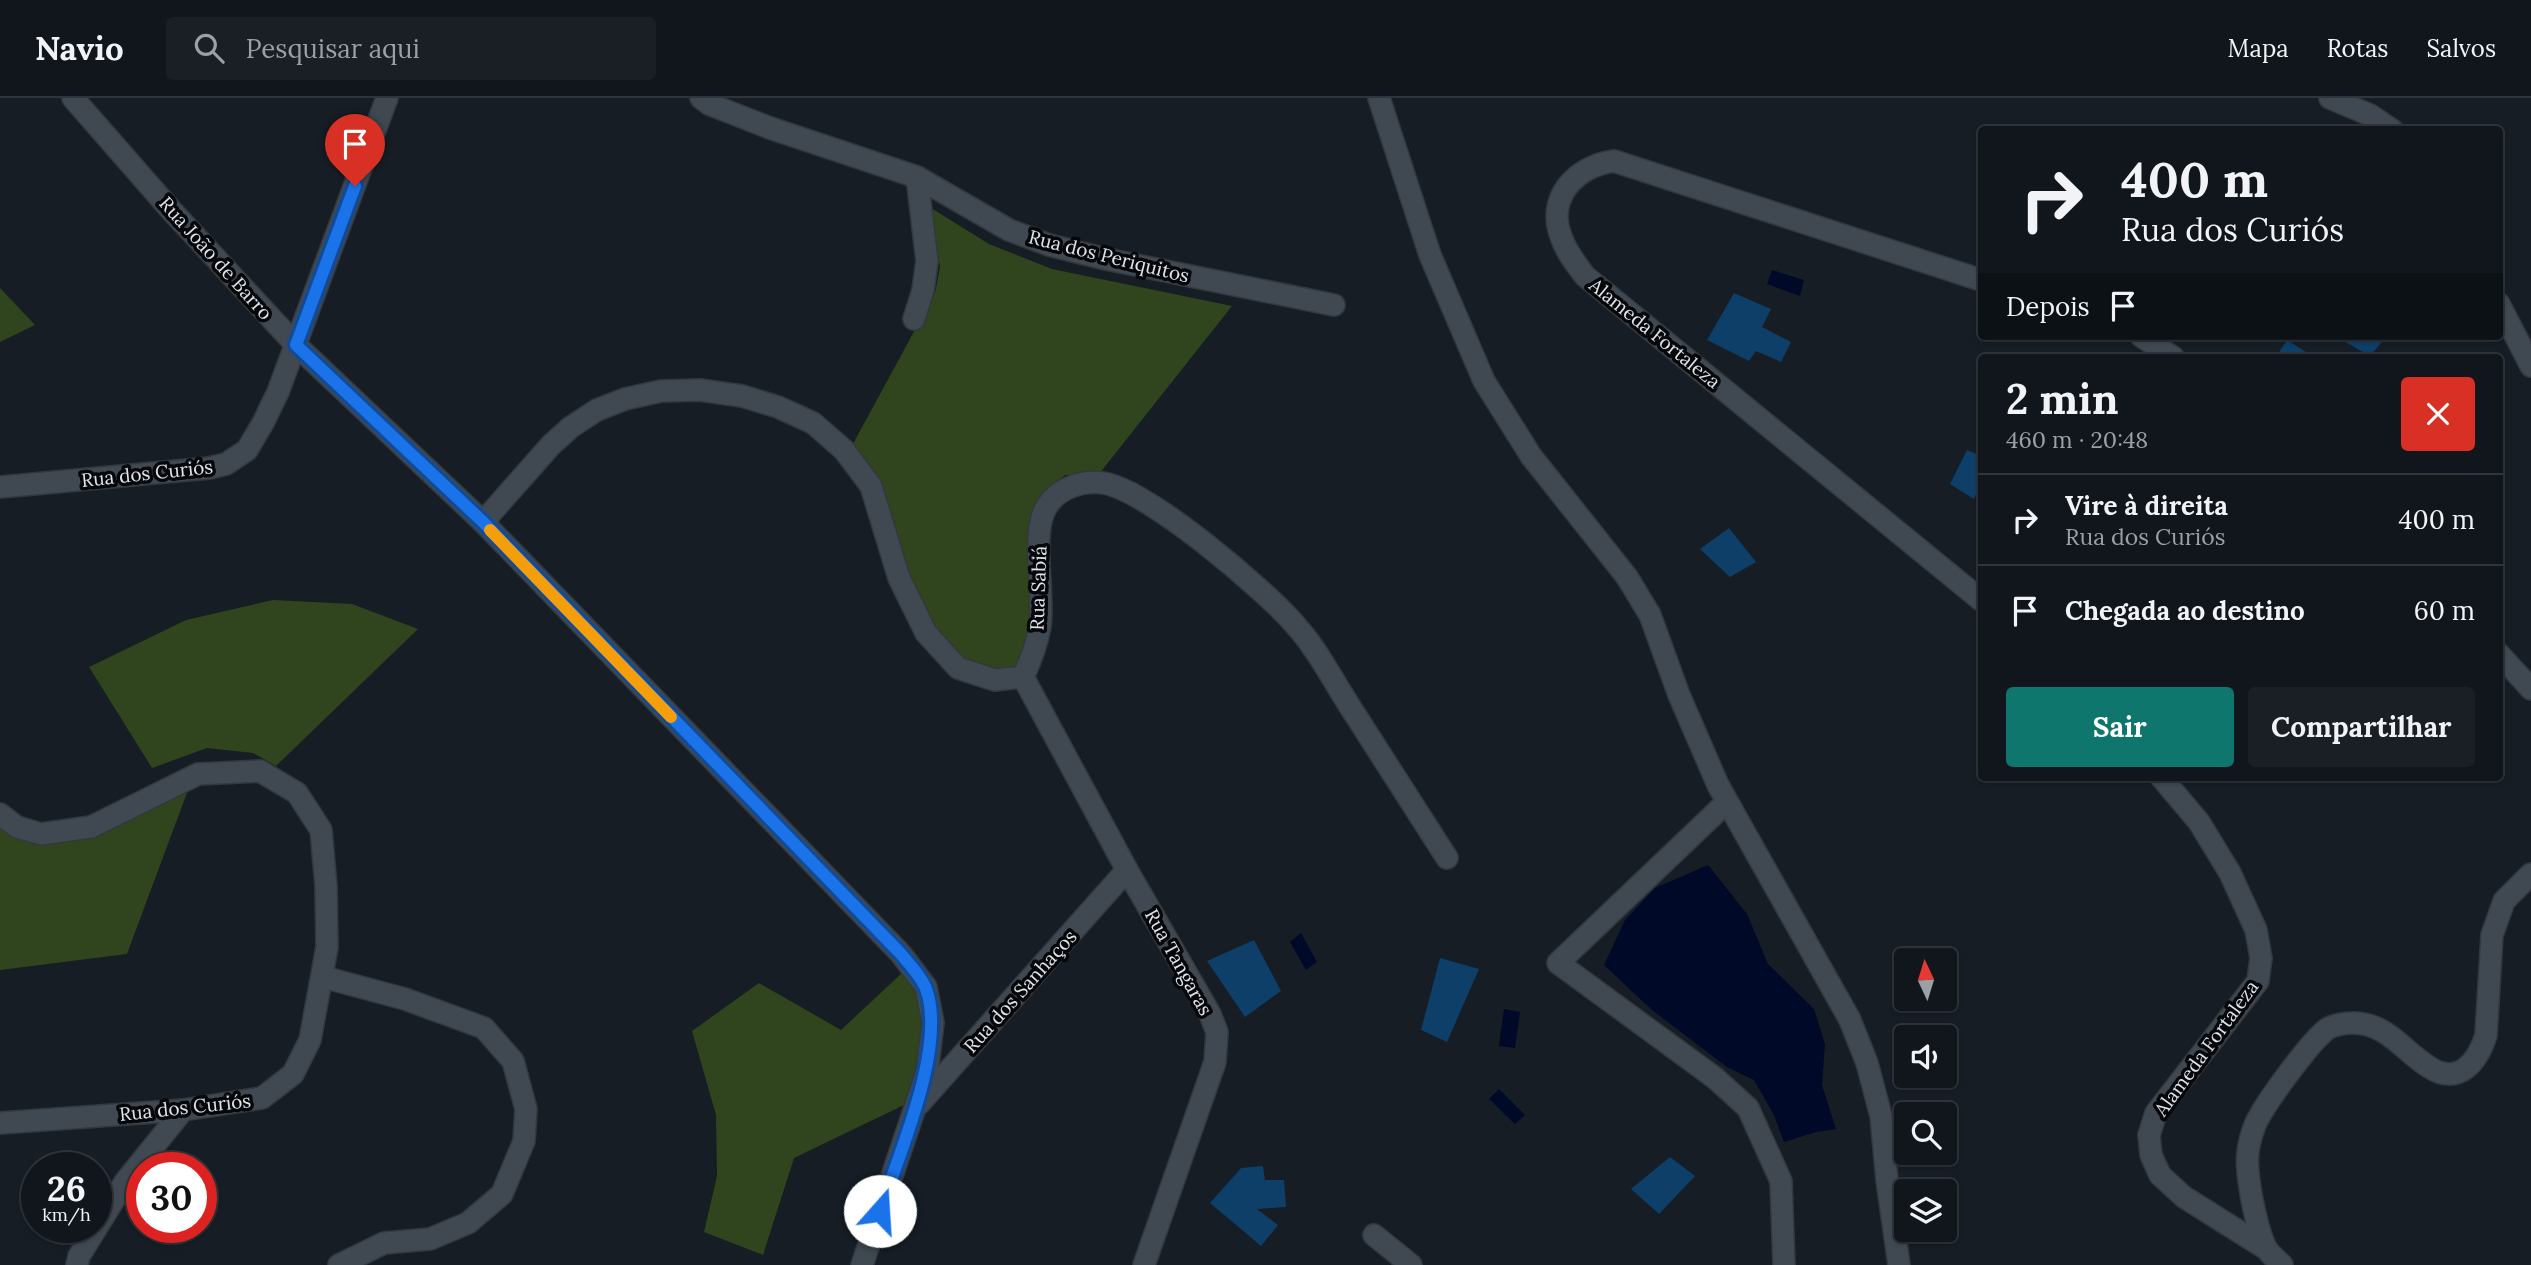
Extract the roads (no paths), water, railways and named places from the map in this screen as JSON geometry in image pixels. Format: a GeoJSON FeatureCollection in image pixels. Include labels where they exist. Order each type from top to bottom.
{"type":"FeatureCollection","features":[{"type":"Feature","properties":{"kind":"street","name":"Rua João de Barro"},"geometry":{"type":"LineString","coordinates":[[73,98],[170,209],[296,345],[483,522],[901,954],[926,987],[933,1023],[927,1072],[862,1265]]}},
{"type":"Feature","properties":{"kind":"street","name":"Rua dos Curiós"},"geometry":{"type":"LineString","coordinates":[[0,487],[209,468],[226,464],[247,450],[264,423],[296,345],[387,98]]}},
{"type":"Feature","properties":{"kind":"street","name":"Rua dos Periquitos"},"geometry":{"type":"LineString","coordinates":[[701,98],[709,104],[769,128],[918,177],[1009,230],[1049,245],[1334,305]]}},
{"type":"Feature","properties":{"kind":"street"},"geometry":{"type":"LineString","coordinates":[[1379,98],[1430,255],[1484,381],[1531,456],[1627,576],[1650,615],[1679,695],[1727,802],[1850,1020],[1867,1063],[1881,1116],[1899,1265]]}},
{"type":"Feature","properties":{"kind":"street"},"geometry":{"type":"LineString","coordinates":[[2330,98],[2370,115],[2386,126]]}},
{"type":"Feature","properties":{"kind":"street","name":"Alameda Fortaleza"},"geometry":{"type":"LineString","coordinates":[[1978,279],[1614,161],[1598,163],[1578,173],[1566,186],[1559,204],[1557,221],[1561,238],[1586,276],[1978,598]]}},
{"type":"Feature","properties":{"kind":"street"},"geometry":{"type":"LineString","coordinates":[[914,318],[923,290],[927,261],[918,177]]}},
{"type":"Feature","properties":{"kind":"street"},"geometry":{"type":"LineString","coordinates":[[2503,312],[2531,366]]}},
{"type":"Feature","properties":{"kind":"street"},"geometry":{"type":"LineString","coordinates":[[2147,340],[2168,354]]}},
{"type":"Feature","properties":{"kind":"street"},"geometry":{"type":"LineString","coordinates":[[483,522],[551,445],[597,410],[625,399],[662,390],[700,390],[742,396],[778,407],[813,423],[844,450],[870,486],[899,578],[926,633],[958,668],[995,680],[1023,677]]}},
{"type":"Feature","properties":{"kind":"street","name":"Rua Sabiá"},"geometry":{"type":"LineString","coordinates":[[1023,677],[1041,624],[1040,529],[1046,506],[1060,492],[1081,483],[1103,483],[1125,489],[1167,516],[1266,593],[1299,629],[1447,858]]}},
{"type":"Feature","properties":{"kind":"street"},"geometry":{"type":"LineString","coordinates":[[2503,658],[2531,690]]}},
{"type":"Feature","properties":{"kind":"street","name":"Rua Tangaras"},"geometry":{"type":"LineString","coordinates":[[1023,677],[1127,870],[1199,993],[1217,1032],[1215,1062],[1144,1265]]}},
{"type":"Feature","properties":{"kind":"street","name":"Rua dos Curiós"},"geometry":{"type":"LineString","coordinates":[[0,814],[17,827],[41,834],[91,827],[198,774],[260,771],[297,793],[321,831],[327,934],[323,977],[310,1040],[293,1074],[262,1098],[183,1110],[0,1123]]}},
{"type":"Feature","properties":{"kind":"street","name":"Alameda Fortaleza"},"geometry":{"type":"LineString","coordinates":[[2164,781],[2199,822],[2230,873],[2256,930],[2261,958],[2258,981],[2156,1113],[2149,1135],[2151,1155],[2160,1175],[2184,1196],[2265,1248],[2282,1265]]}},
{"type":"Feature","properties":{"kind":"street"},"geometry":{"type":"LineString","coordinates":[[1727,802],[1558,963],[1715,1078],[1748,1108],[1781,1181],[1784,1265]]}},
{"type":"Feature","properties":{"kind":"street","name":"Rua dos Sanhaços"},"geometry":{"type":"LineString","coordinates":[[914,1111],[1127,870]]}},
{"type":"Feature","properties":{"kind":"street"},"geometry":{"type":"LineString","coordinates":[[2265,1248],[2253,1206],[2248,1152],[2258,1117],[2311,1044],[2329,1027],[2354,1023],[2381,1029],[2429,1068],[2445,1073],[2462,1071],[2473,1064],[2486,1035],[2492,935],[2504,901],[2531,874]]}},
{"type":"Feature","properties":{"kind":"street"},"geometry":{"type":"LineString","coordinates":[[323,977],[405,999],[484,1028],[513,1061],[526,1109],[524,1141],[502,1194],[468,1223],[430,1239],[384,1243],[339,1265]]}},
{"type":"Feature","properties":{"kind":"street"},"geometry":{"type":"LineString","coordinates":[[77,1265],[79,1256],[125,1182],[183,1110]]}},
{"type":"Feature","properties":{"kind":"street"},"geometry":{"type":"LineString","coordinates":[[1374,1234],[1411,1265]]}},
{"type":"Feature","properties":{"kind":"water"},"geometry":{"type":"Polygon","coordinates":[[[1772,270],[1804,280],[1800,296],[1767,284],[1772,270]]]}},
{"type":"Feature","properties":{"kind":"water"},"geometry":{"type":"Polygon","coordinates":[[[1708,865],[1747,914],[1768,964],[1814,1009],[1825,1044],[1822,1085],[1836,1129],[1784,1142],[1774,1115],[1754,1080],[1727,1067],[1652,1010],[1604,965],[1625,920],[1655,888],[1708,865]]]}},
{"type":"Feature","properties":{"kind":"water"},"geometry":{"type":"Polygon","coordinates":[[[1301,933],[1317,962],[1306,970],[1290,942],[1301,933]]]}},
{"type":"Feature","properties":{"kind":"water"},"geometry":{"type":"Polygon","coordinates":[[[1504,1009],[1520,1012],[1515,1048],[1499,1046],[1504,1009]]]}},
{"type":"Feature","properties":{"kind":"water"},"geometry":{"type":"Polygon","coordinates":[[[1499,1089],[1525,1115],[1515,1124],[1489,1099],[1499,1089]]]}}]}
